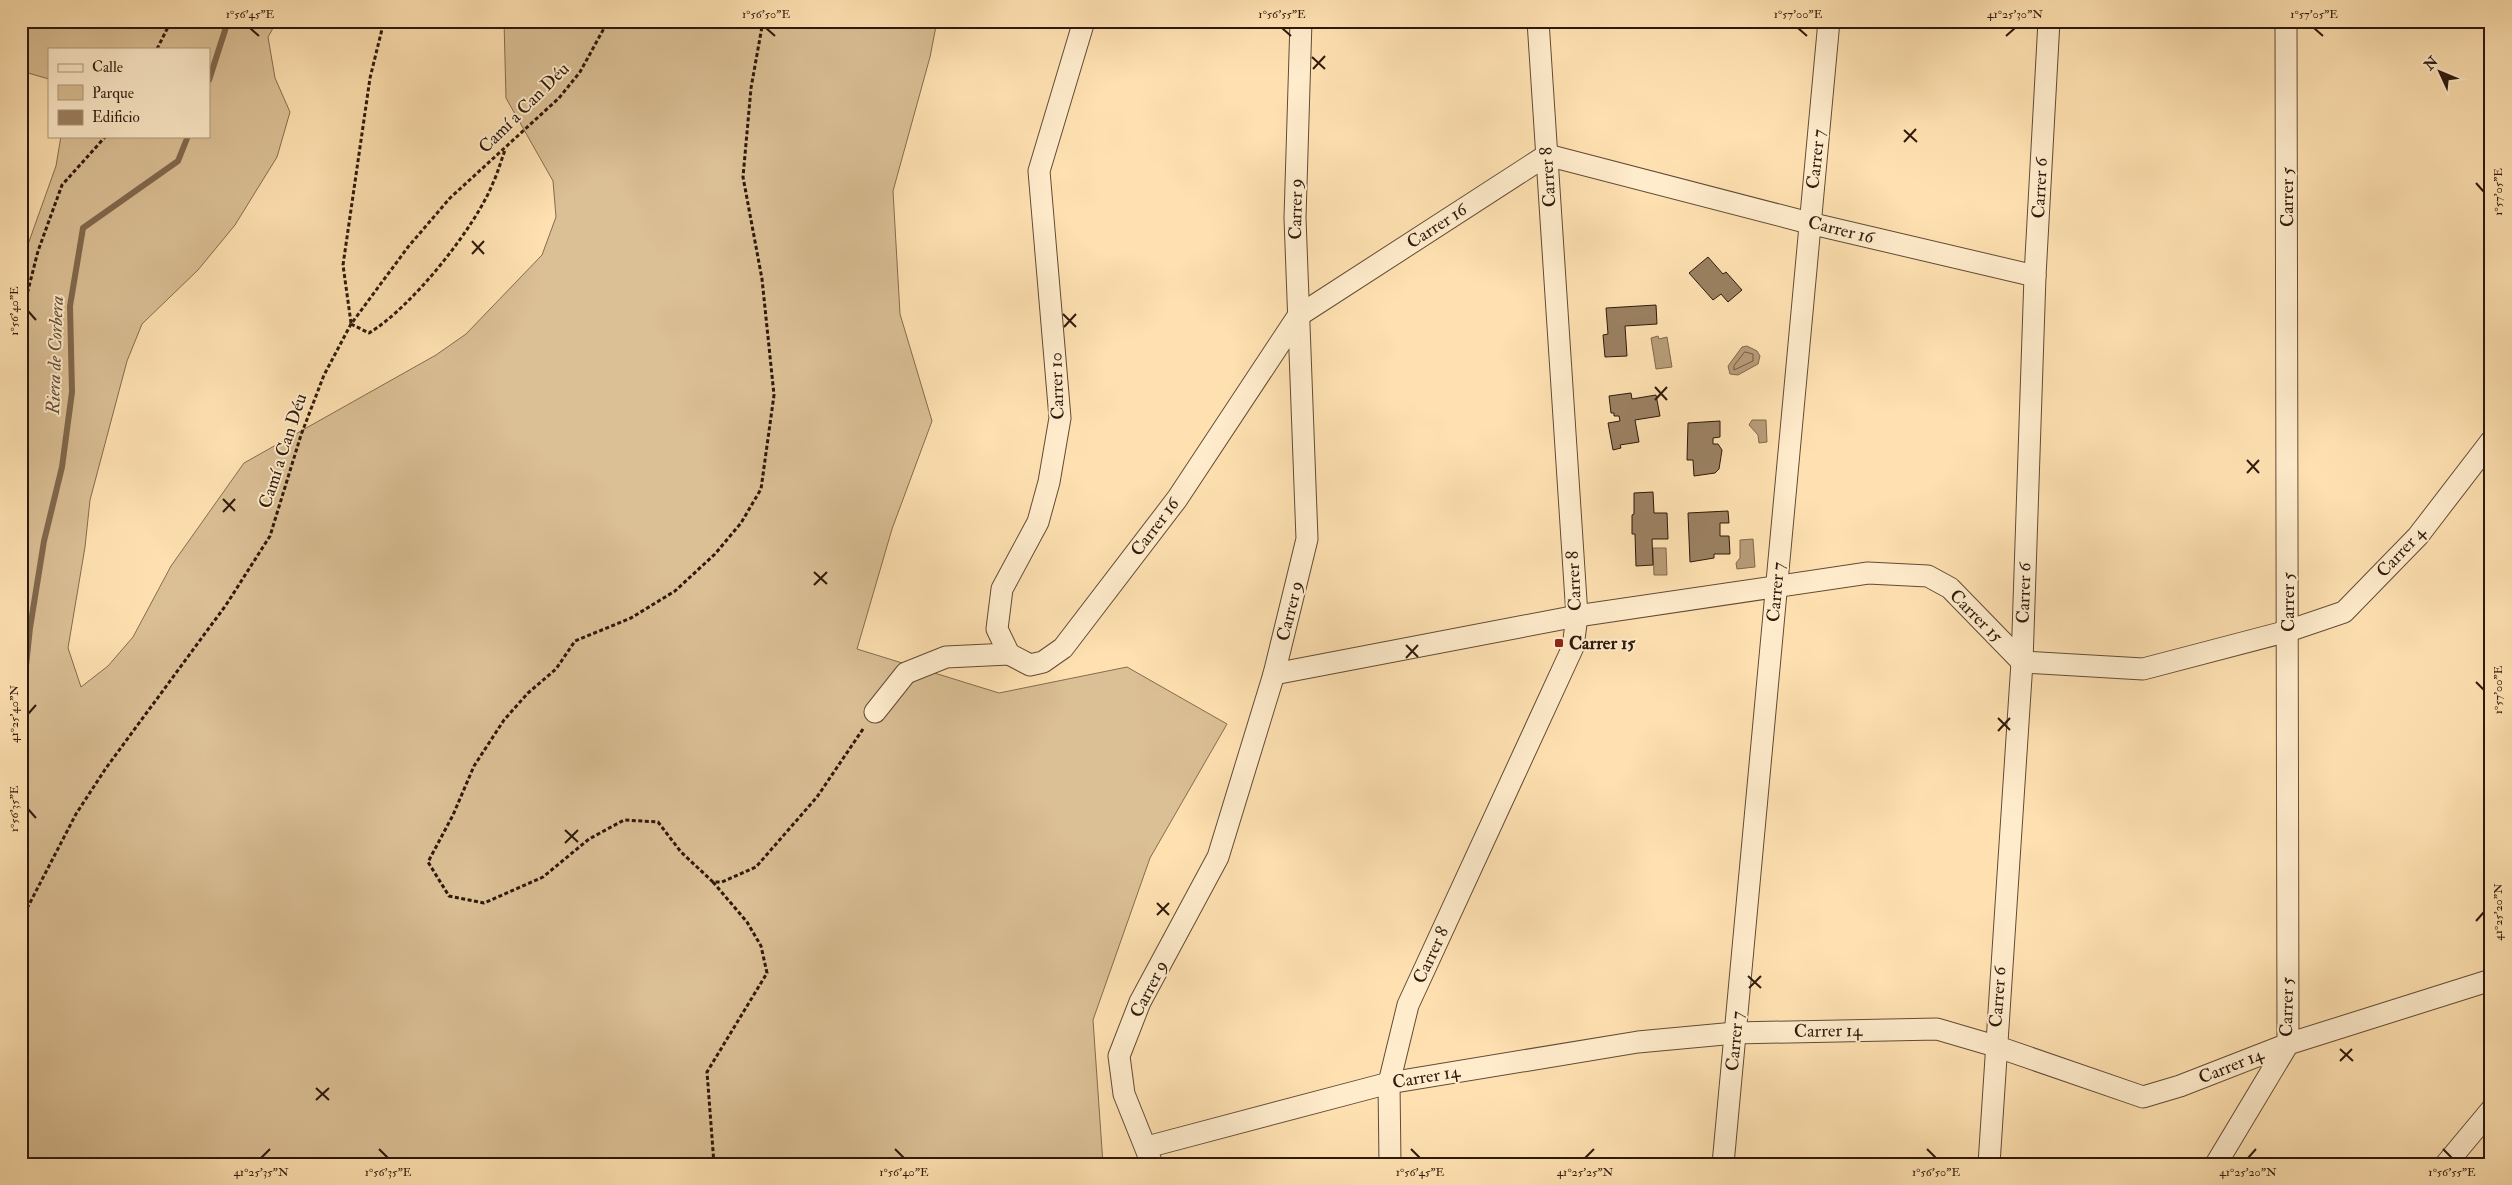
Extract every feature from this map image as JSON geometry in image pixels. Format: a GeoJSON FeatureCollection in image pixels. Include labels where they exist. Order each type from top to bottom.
{"type":"FeatureCollection","features":[{"type":"Feature","properties":{"kind":"street","name":"Carrer 10"},"geometry":{"type":"LineString","coordinates":[[1009,654],[998,629],[1002,589],[1038,522],[1049,482],[1060,418],[1038,171],[1084,21]]}},
{"type":"Feature","properties":{"kind":"street","name":"Carrer 9"},"geometry":{"type":"LineString","coordinates":[[1149,1156],[1124,1094],[1119,1056],[1140,1002],[1218,857],[1274,674],[1307,539],[1295,218],[1301,21]]}},
{"type":"Feature","properties":{"kind":"street","name":"Carrer 8"},"geometry":{"type":"LineString","coordinates":[[1390,1164],[1389,1083],[1408,1005],[1573,647],[1577,616],[1538,21]]}},
{"type":"Feature","properties":{"kind":"street","name":"Carrer 7"},"geometry":{"type":"LineString","coordinates":[[1724,1164],[1829,21]]}},
{"type":"Feature","properties":{"kind":"street","name":"Carrer 6"},"geometry":{"type":"LineString","coordinates":[[1988,1164],[2022,662],[2035,276],[2049,21]]}},
{"type":"Feature","properties":{"kind":"street","name":"Carrer 5"},"geometry":{"type":"LineString","coordinates":[[2216,1164],[2288,1044],[2286,21]]}},
{"type":"Feature","properties":{"kind":"street","name":"Carrer 16"},"geometry":{"type":"LineString","coordinates":[[1009,654],[1030,665],[1043,662],[1063,648],[1177,498],[1298,316],[1547,155],[1809,223],[2035,276]]}},
{"type":"Feature","properties":{"kind":"street","name":"Carrer 4"},"geometry":{"type":"LineString","coordinates":[[2288,631],[2344,612],[2418,536],[2491,441]]}},
{"type":"Feature","properties":{"kind":"street","name":"Carrer 15"},"geometry":{"type":"LineString","coordinates":[[1274,674],[1577,616],[1868,573],[1928,576],[1950,588],[2022,662]]}},
{"type":"Feature","properties":{"kind":"street"},"geometry":{"type":"LineString","coordinates":[[2022,662],[2143,670],[2288,631]]}},
{"type":"Feature","properties":{"kind":"street"},"geometry":{"type":"LineString","coordinates":[[875,712],[906,673],[946,657],[1009,654]]}},
{"type":"Feature","properties":{"kind":"street","name":"Carrer 14"},"geometry":{"type":"LineString","coordinates":[[1149,1156],[1389,1083],[1638,1042],[1735,1033],[1937,1029],[1995,1046],[2144,1097],[2180,1086],[2288,1044],[2491,980]]}},
{"type":"Feature","properties":{"kind":"street"},"geometry":{"type":"LineString","coordinates":[[2446,1164],[2491,1110]]}},
{"type":"Feature","properties":{"kind":"path"},"geometry":{"type":"LineString","coordinates":[[158,48],[171,21]]}},
{"type":"Feature","properties":{"kind":"path"},"geometry":{"type":"LineString","coordinates":[[384,21],[370,78],[343,265],[351,324],[369,333],[382,325],[413,297],[438,267],[474,217],[493,184],[505,149]]}},
{"type":"Feature","properties":{"kind":"path","name":"Camí a Can Déu"},"geometry":{"type":"LineString","coordinates":[[21,920],[76,814],[101,776],[226,605],[270,536],[301,435],[318,392],[351,324],[408,247],[450,198],[558,98],[580,72],[608,21]]}},
{"type":"Feature","properties":{"kind":"path"},"geometry":{"type":"LineString","coordinates":[[714,1164],[707,1072],[767,973],[761,946],[748,922],[713,882],[681,852],[658,822],[624,820],[589,839],[544,877],[484,903],[449,896],[428,862],[453,815],[474,766],[504,720],[528,693],[556,668],[575,641],[631,618],[675,591],[715,554],[740,523],[761,489],[774,395],[762,280],[743,177],[752,88],[763,21]]}},
{"type":"Feature","properties":{"kind":"path"},"geometry":{"type":"LineString","coordinates":[[21,318],[38,251],[62,186],[104,138]]}},
{"type":"Feature","properties":{"kind":"path"},"geometry":{"type":"LineString","coordinates":[[713,882],[722,882],[756,867],[817,796],[875,712]]}},
{"type":"Feature","properties":{"kind":"green space"},"geometry":{"type":"Polygon","coordinates":[[[21,21],[277,21],[268,37],[275,78],[290,112],[277,157],[235,225],[198,270],[142,324],[127,361],[90,500],[85,547],[68,648],[81,687],[108,666],[133,637],[171,566],[244,463],[436,355],[466,334],[542,255],[556,217],[553,181],[506,98],[504,21],[937,21],[930,57],[893,191],[900,314],[932,421],[892,529],[857,649],[999,693],[1127,667],[1227,724],[1150,858],[1093,1020],[1103,1164],[21,1164],[21,264],[56,166],[61,138],[210,138],[210,48],[48,48],[48,79],[21,71],[21,21]]]}},
{"type":"Feature","properties":{"kind":"water"},"geometry":{"type":"Polygon","coordinates":[[[1658,336],[1659,339],[1667,337],[1672,367],[1656,369],[1651,338],[1658,336]]]}},
{"type":"Feature","properties":{"kind":"water"},"geometry":{"type":"Polygon","coordinates":[[[1747,346],[1757,351],[1760,356],[1758,364],[1738,375],[1730,374],[1728,366],[1742,347],[1747,346]]]}},
{"type":"Feature","properties":{"kind":"water"},"geometry":{"type":"Polygon","coordinates":[[[1752,420],[1766,420],[1767,442],[1759,443],[1758,435],[1749,425],[1752,420]]]}},
{"type":"Feature","properties":{"kind":"water"},"geometry":{"type":"Polygon","coordinates":[[[1753,539],[1755,567],[1737,569],[1736,563],[1740,558],[1740,540],[1753,539]]]}},
{"type":"Feature","properties":{"kind":"water"},"geometry":{"type":"Polygon","coordinates":[[[1653,548],[1666,548],[1667,575],[1654,575],[1653,548]]]}},
{"type":"Feature","properties":{"kind":"building"},"geometry":{"type":"Polygon","coordinates":[[[1708,257],[1723,274],[1726,272],[1742,290],[1728,302],[1721,294],[1713,300],[1689,273],[1708,257]]]}},
{"type":"Feature","properties":{"kind":"building"},"geometry":{"type":"Polygon","coordinates":[[[1656,305],[1657,324],[1625,326],[1627,356],[1605,357],[1603,335],[1608,334],[1606,308],[1656,305]]]}},
{"type":"Feature","properties":{"kind":"building"},"geometry":{"type":"Polygon","coordinates":[[[1631,393],[1632,399],[1656,395],[1660,416],[1635,420],[1639,442],[1620,445],[1621,448],[1613,450],[1608,423],[1620,421],[1619,416],[1614,416],[1614,413],[1611,413],[1609,396],[1631,393]]]}},
{"type":"Feature","properties":{"kind":"building"},"geometry":{"type":"Polygon","coordinates":[[[1720,421],[1720,437],[1713,438],[1713,444],[1718,444],[1722,450],[1719,469],[1715,473],[1694,476],[1693,460],[1687,460],[1688,423],[1720,421]]]}},
{"type":"Feature","properties":{"kind":"building"},"geometry":{"type":"Polygon","coordinates":[[[1653,492],[1654,513],[1667,513],[1668,539],[1652,539],[1653,565],[1636,566],[1635,534],[1632,534],[1634,493],[1653,492]]]}},
{"type":"Feature","properties":{"kind":"building"},"geometry":{"type":"Polygon","coordinates":[[[1728,511],[1729,523],[1720,523],[1720,536],[1729,536],[1730,554],[1714,554],[1714,558],[1690,562],[1688,513],[1728,511]]]}},
{"type":"Feature","properties":{"kind":"waterway","name":"Riera de Corbera"},"geometry":{"type":"LineString","coordinates":[[210,77],[228,21]]}},
{"type":"Feature","properties":{"kind":"waterway","name":"Riera de Corbera"},"geometry":{"type":"LineString","coordinates":[[21,713],[30,628],[44,541],[62,467],[72,392],[70,306],[83,228],[178,161],[187,138]]}},
{"type":"Feature","properties":{"kind":"place","name":"Carrer 15"},"geometry":{"type":"Point","coordinates":[1559,643]}}]}
